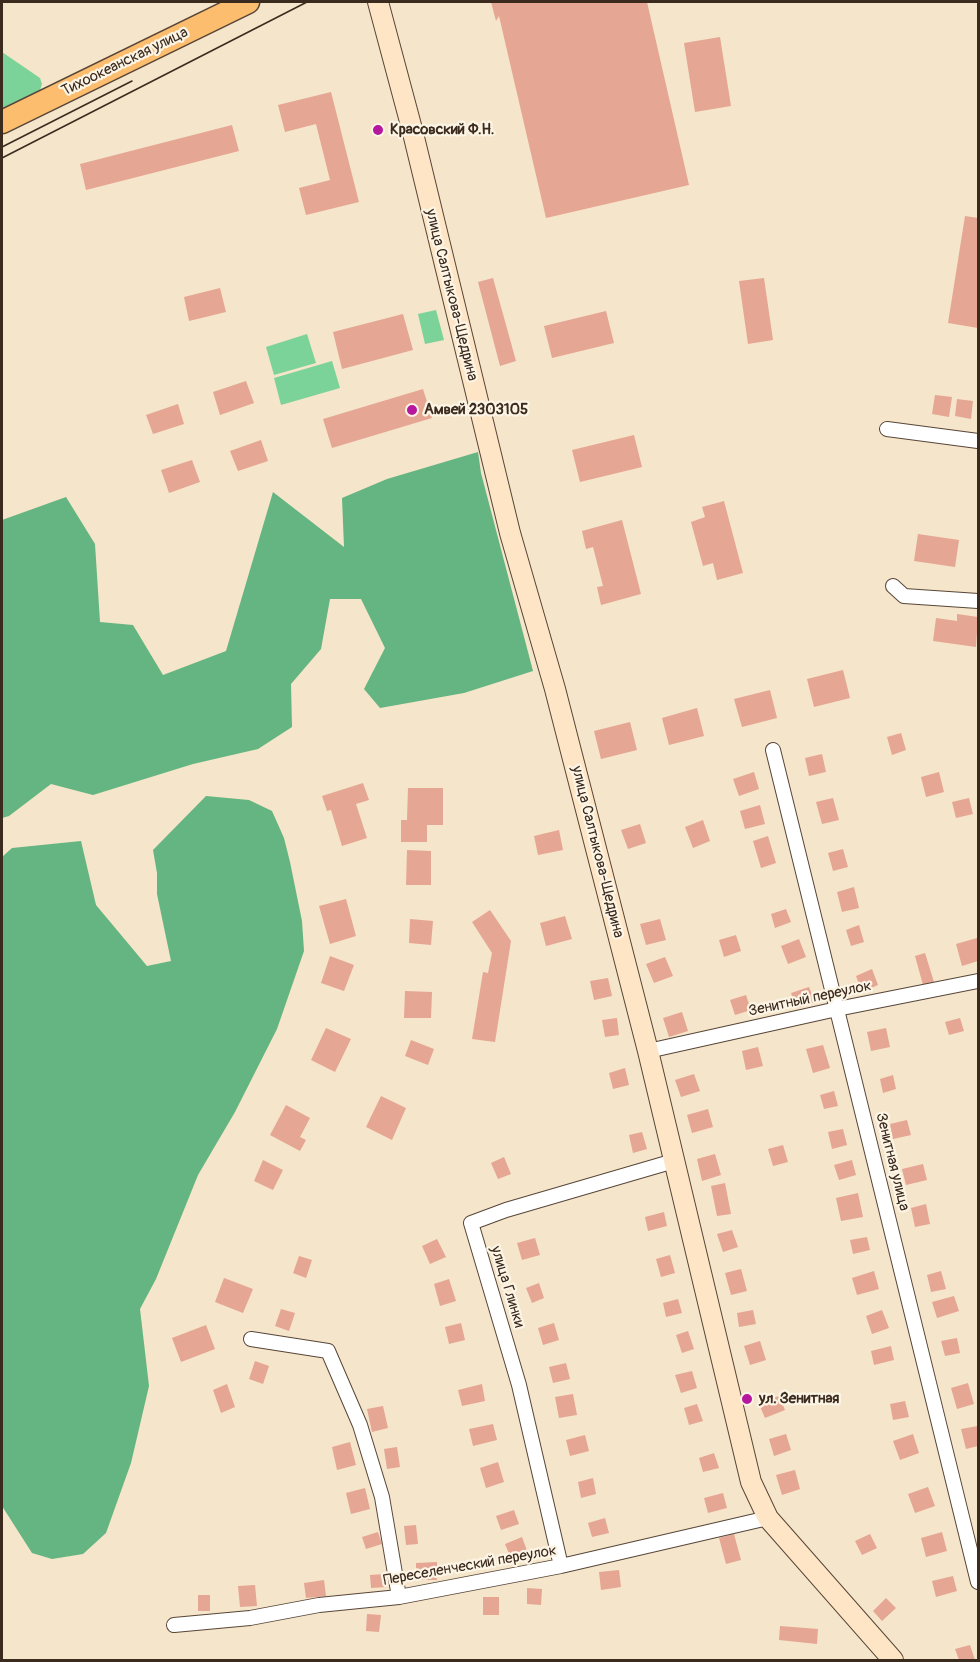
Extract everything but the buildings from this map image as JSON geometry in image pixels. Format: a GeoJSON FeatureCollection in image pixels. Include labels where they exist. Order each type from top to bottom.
{"type":"FeatureCollection","features":[{"type":"Feature","properties":{"kind":"main road","name":"Тихоокеанская улица"},"geometry":{"type":"LineString","coordinates":[[2,122],[248,2]]}},
{"type":"Feature","properties":{"kind":"street","name":"улица Салтыкова-Щедрина"},"geometry":{"type":"LineString","coordinates":[[378,2],[412,129],[510,533],[555,689],[648,1051],[751,1482],[768,1518],[893,1660]]}},
{"type":"Feature","properties":{"kind":"street"},"geometry":{"type":"LineString","coordinates":[[887,429],[978,441]]}},
{"type":"Feature","properties":{"kind":"street"},"geometry":{"type":"LineString","coordinates":[[893,586],[904,596],[978,601]]}},
{"type":"Feature","properties":{"kind":"street","name":"Зенитная улица"},"geometry":{"type":"LineString","coordinates":[[773,750],[978,1582]]}},
{"type":"Feature","properties":{"kind":"street","name":"Зенитный переулок"},"geometry":{"type":"LineString","coordinates":[[648,1051],[837,1009],[978,981]]}},
{"type":"Feature","properties":{"kind":"street","name":"улица Глинки"},"geometry":{"type":"LineString","coordinates":[[561,1566],[519,1385],[471,1223],[506,1210],[674,1161]]}},
{"type":"Feature","properties":{"kind":"street"},"geometry":{"type":"LineString","coordinates":[[251,1339],[328,1351],[360,1425],[382,1497],[399,1597]]}},
{"type":"Feature","properties":{"kind":"street","name":"Переселенческий переулок"},"geometry":{"type":"LineString","coordinates":[[174,1625],[250,1618],[319,1605],[399,1597],[561,1566],[768,1518]]}},
{"type":"Feature","properties":{"kind":"green space"},"geometry":{"type":"Polygon","coordinates":[[[2,52],[40,78],[42,84],[40,90],[2,110],[2,52]]]}},
{"type":"Feature","properties":{"kind":"green space"},"geometry":{"type":"Polygon","coordinates":[[[436,310],[444,340],[425,344],[418,314],[436,310]]]}},
{"type":"Feature","properties":{"kind":"green space"},"geometry":{"type":"Polygon","coordinates":[[[307,334],[316,363],[274,375],[266,347],[307,334]]]}},
{"type":"Feature","properties":{"kind":"green space"},"geometry":{"type":"Polygon","coordinates":[[[332,361],[340,388],[281,405],[274,378],[332,361]]]}},
{"type":"Feature","properties":{"kind":"green space"},"geometry":{"type":"Polygon","coordinates":[[[478,452],[481,473],[533,671],[464,693],[380,708],[364,689],[385,648],[361,599],[330,599],[321,649],[291,684],[292,727],[258,749],[193,764],[93,795],[51,784],[9,816],[2,818],[2,520],[66,497],[95,544],[100,622],[133,625],[163,675],[226,651],[273,492],[344,547],[342,498],[387,479],[478,452]]]}},
{"type":"Feature","properties":{"kind":"green space"},"geometry":{"type":"Polygon","coordinates":[[[206,796],[249,800],[272,811],[284,838],[290,862],[302,921],[304,951],[277,1029],[235,1112],[198,1175],[156,1279],[140,1309],[149,1386],[131,1463],[106,1533],[83,1554],[52,1559],[32,1553],[2,1506],[2,857],[12,848],[81,841],[96,905],[147,966],[171,961],[157,894],[157,873],[153,850],[206,796]]]}},
{"type":"Feature","properties":{"kind":"tram line"},"geometry":{"type":"LineString","coordinates":[[2,158],[307,2]]}},
{"type":"Feature","properties":{"kind":"tram line"},"geometry":{"type":"LineString","coordinates":[[2,147],[132,81]]}},
{"type":"Feature","properties":{"kind":"place","name":"Красовский Ф.Н."},"geometry":{"type":"Point","coordinates":[378,130]}},
{"type":"Feature","properties":{"kind":"place","name":"Амвей 2303105"},"geometry":{"type":"Point","coordinates":[412,410]}},
{"type":"Feature","properties":{"kind":"place","name":"ул. Зенитная"},"geometry":{"type":"Point","coordinates":[747,1399]}}]}
